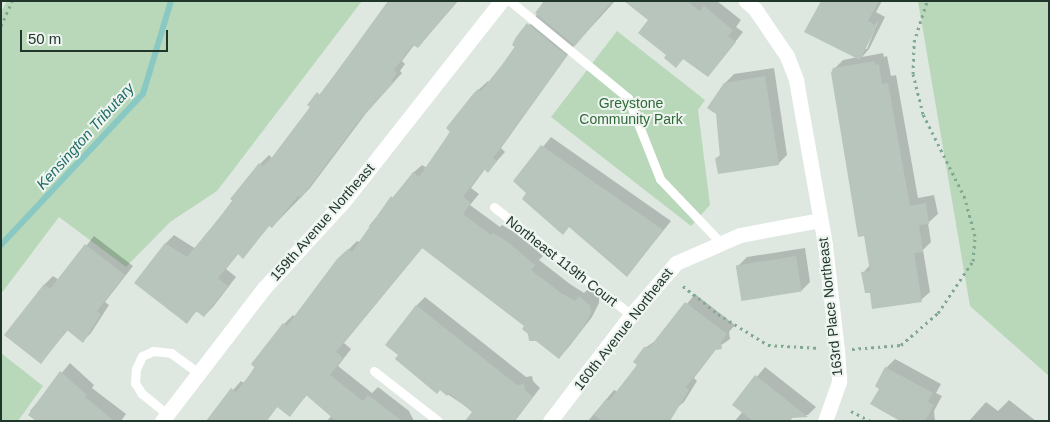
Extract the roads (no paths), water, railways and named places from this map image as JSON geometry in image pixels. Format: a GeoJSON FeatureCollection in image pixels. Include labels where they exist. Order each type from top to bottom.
{"type":"FeatureCollection","features":[{"type":"Feature","properties":{"kind":"street","name":"159th Avenue Northeast"},"geometry":{"type":"LineString","coordinates":[[164,417],[265,287],[343,202],[501,1]]}},
{"type":"Feature","properties":{"kind":"street","name":"163rd Place Northeast"},"geometry":{"type":"LineString","coordinates":[[754,4],[787,56],[796,80],[820,220],[839,382],[825,421]]}},
{"type":"Feature","properties":{"kind":"street","name":"160th Avenue Northeast"},"geometry":{"type":"LineString","coordinates":[[550,421],[630,315],[676,263],[721,243],[763,228],[820,220]]}},
{"type":"Feature","properties":{"kind":"lane"},"geometry":{"type":"LineString","coordinates":[[510,1],[628,98],[660,179],[721,243]]}},
{"type":"Feature","properties":{"kind":"lane","name":"Northeast 119th Court"},"geometry":{"type":"LineString","coordinates":[[494,207],[630,315]]}},
{"type":"Feature","properties":{"kind":"lane"},"geometry":{"type":"LineString","coordinates":[[164,417],[142,394],[135,383],[136,369],[142,356],[153,351],[171,353],[199,373]]}},
{"type":"Feature","properties":{"kind":"lane"},"geometry":{"type":"LineString","coordinates":[[374,371],[438,421]]}},
{"type":"Feature","properties":{"kind":"waterway","name":"Kensington Tributary"},"geometry":{"type":"LineString","coordinates":[[1,245],[143,94],[171,1]]}},
{"type":"Feature","properties":{"kind":"park label","name":"Greystone Community Park"},"geometry":{"type":"Point","coordinates":[631,112]}}]}
